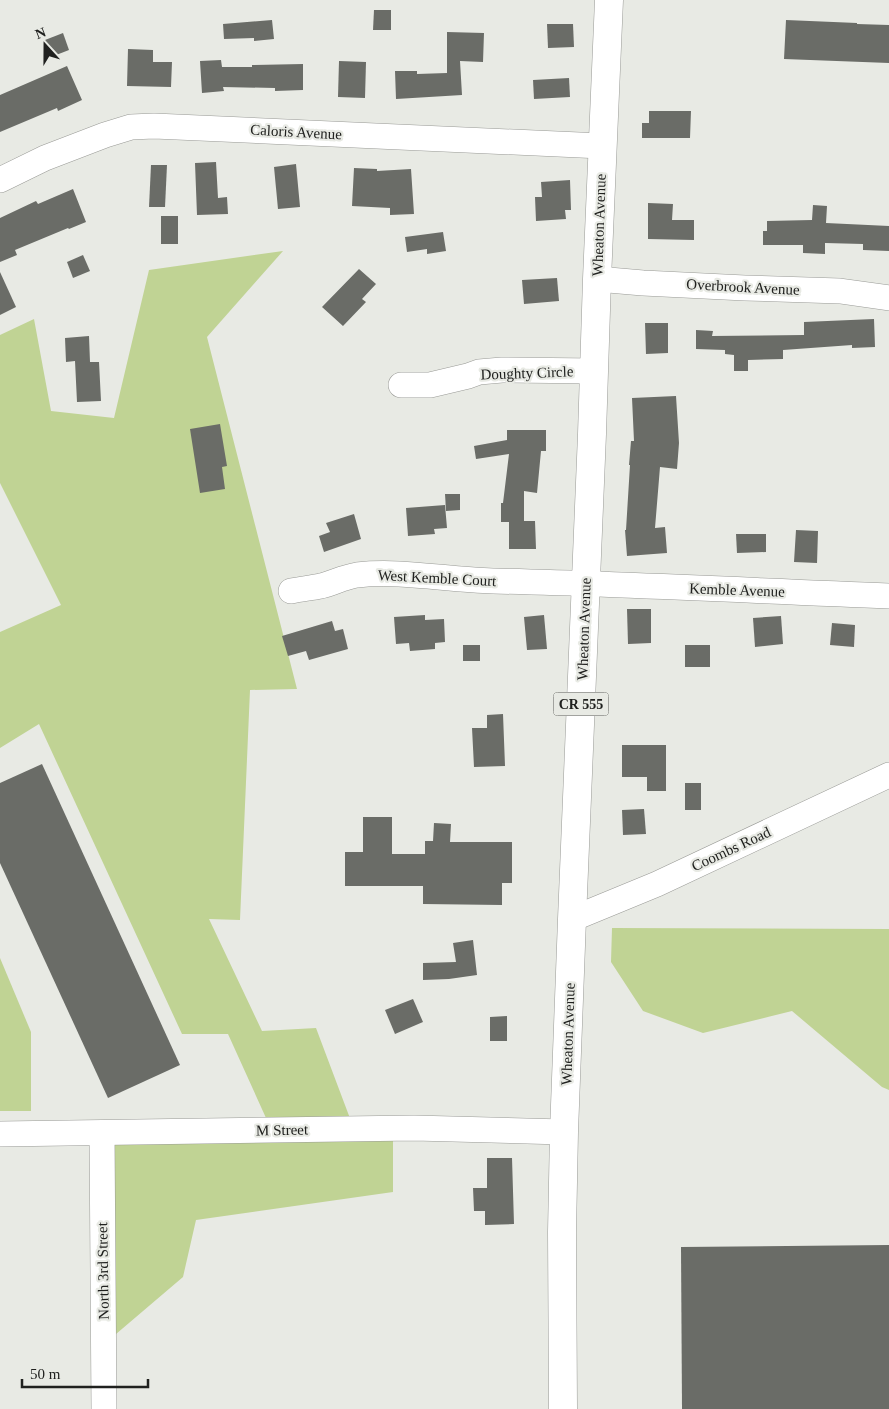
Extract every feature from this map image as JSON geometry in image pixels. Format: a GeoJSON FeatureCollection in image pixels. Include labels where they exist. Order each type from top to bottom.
{"type":"FeatureCollection","features":[{"type":"Feature","properties":{"kind":"main road","name":"Wheaton Avenue"},"geometry":{"type":"LineString","coordinates":[[563,1409],[562,1232],[564,1132],[609,0]]}},
{"type":"Feature","properties":{"kind":"street","name":"Caloris Avenue"},"geometry":{"type":"LineString","coordinates":[[0,180],[46,158],[104,135],[131,127],[154,126],[602,146]]}},
{"type":"Feature","properties":{"kind":"street","name":"Overbrook Avenue"},"geometry":{"type":"LineString","coordinates":[[597,279],[642,283],[840,291],[889,298]]}},
{"type":"Feature","properties":{"kind":"street","name":"Doughty Circle"},"geometry":{"type":"LineString","coordinates":[[401,385],[430,384],[479,372],[502,370],[594,371]]}},
{"type":"Feature","properties":{"kind":"street","name":"West Kemble Court"},"geometry":{"type":"LineString","coordinates":[[291,591],[322,586],[340,579],[356,576],[383,574],[412,574],[483,581],[586,583]]}},
{"type":"Feature","properties":{"kind":"street","name":"Kemble Avenue"},"geometry":{"type":"LineString","coordinates":[[586,583],[889,596]]}},
{"type":"Feature","properties":{"kind":"street","name":"Coombs Road"},"geometry":{"type":"LineString","coordinates":[[572,919],[657,884],[889,775]]}},
{"type":"Feature","properties":{"kind":"street","name":"M Street"},"geometry":{"type":"LineString","coordinates":[[0,1134],[414,1128],[564,1132]]}},
{"type":"Feature","properties":{"kind":"street","name":"North 3rd Street"},"geometry":{"type":"LineString","coordinates":[[102,1132],[104,1409]]}},
{"type":"Feature","properties":{"kind":"green space"},"geometry":{"type":"Polygon","coordinates":[[[283,251],[207,337],[297,689],[250,690],[240,920],[209,919],[262,1031],[316,1028],[354,1129],[393,1130],[393,1192],[196,1220],[183,1277],[109,1340],[111,1131],[271,1129],[228,1034],[182,1034],[39,724],[0,748],[0,632],[61,605],[0,483],[0,335],[34,319],[51,411],[114,418],[149,270],[283,251]]]}},
{"type":"Feature","properties":{"kind":"green space"},"geometry":{"type":"Polygon","coordinates":[[[612,928],[889,929],[889,1090],[882,1087],[792,1011],[703,1033],[643,1011],[611,962],[612,928]]]}},
{"type":"Feature","properties":{"kind":"green space"},"geometry":{"type":"Polygon","coordinates":[[[0,958],[31,1032],[31,1111],[0,1111],[0,958]]]}},
{"type":"Feature","properties":{"kind":"building"},"geometry":{"type":"Polygon","coordinates":[[[374,10],[391,10],[391,30],[373,30],[374,10]]]}},
{"type":"Feature","properties":{"kind":"building"},"geometry":{"type":"Polygon","coordinates":[[[272,20],[274,39],[254,41],[254,38],[224,39],[223,24],[272,20]]]}},
{"type":"Feature","properties":{"kind":"building"},"geometry":{"type":"Polygon","coordinates":[[[786,20],[889,25],[889,63],[784,59],[786,20]]]}},
{"type":"Feature","properties":{"kind":"building"},"geometry":{"type":"Polygon","coordinates":[[[547,24],[573,24],[574,47],[548,48],[547,24]]]}},
{"type":"Feature","properties":{"kind":"building"},"geometry":{"type":"Polygon","coordinates":[[[447,32],[484,33],[483,62],[460,61],[462,95],[396,99],[395,71],[417,71],[417,74],[447,73],[447,32]]]}},
{"type":"Feature","properties":{"kind":"building"},"geometry":{"type":"Polygon","coordinates":[[[63,33],[69,50],[51,57],[45,40],[63,33]]]}},
{"type":"Feature","properties":{"kind":"building"},"geometry":{"type":"Polygon","coordinates":[[[128,49],[153,50],[153,62],[172,62],[171,87],[127,86],[128,49]]]}},
{"type":"Feature","properties":{"kind":"building"},"geometry":{"type":"Polygon","coordinates":[[[221,60],[222,67],[303,64],[303,90],[275,91],[275,88],[223,87],[224,91],[202,93],[200,61],[221,60]]]}},
{"type":"Feature","properties":{"kind":"building"},"geometry":{"type":"Polygon","coordinates":[[[339,61],[366,62],[365,98],[338,97],[339,61]]]}},
{"type":"Feature","properties":{"kind":"building"},"geometry":{"type":"Polygon","coordinates":[[[67,66],[82,100],[58,111],[57,108],[0,132],[0,95],[67,66]]]}},
{"type":"Feature","properties":{"kind":"building"},"geometry":{"type":"Polygon","coordinates":[[[569,78],[570,97],[534,99],[533,80],[569,78]]]}},
{"type":"Feature","properties":{"kind":"building"},"geometry":{"type":"Polygon","coordinates":[[[649,111],[691,111],[690,138],[642,138],[642,123],[649,123],[649,111]]]}},
{"type":"Feature","properties":{"kind":"building"},"geometry":{"type":"Polygon","coordinates":[[[216,162],[218,198],[227,197],[228,214],[197,215],[195,163],[216,162]]]}},
{"type":"Feature","properties":{"kind":"building"},"geometry":{"type":"Polygon","coordinates":[[[296,164],[300,207],[278,209],[274,167],[296,164]]]}},
{"type":"Feature","properties":{"kind":"building"},"geometry":{"type":"Polygon","coordinates":[[[151,165],[167,165],[165,207],[149,207],[151,165]]]}},
{"type":"Feature","properties":{"kind":"building"},"geometry":{"type":"Polygon","coordinates":[[[354,168],[377,169],[377,171],[411,169],[414,214],[390,215],[390,208],[352,206],[354,168]]]}},
{"type":"Feature","properties":{"kind":"building"},"geometry":{"type":"Polygon","coordinates":[[[570,180],[571,210],[565,210],[566,219],[536,221],[535,197],[542,197],[541,182],[570,180]]]}},
{"type":"Feature","properties":{"kind":"building"},"geometry":{"type":"Polygon","coordinates":[[[73,189],[86,222],[15,250],[17,255],[0,262],[0,218],[36,201],[38,204],[73,189]]]}},
{"type":"Feature","properties":{"kind":"building"},"geometry":{"type":"Polygon","coordinates":[[[648,203],[673,204],[672,220],[694,220],[694,240],[648,239],[648,203]]]}},
{"type":"Feature","properties":{"kind":"building"},"geometry":{"type":"Polygon","coordinates":[[[813,205],[827,206],[826,223],[889,226],[889,251],[863,250],[863,244],[825,243],[825,254],[803,253],[803,245],[763,245],[763,231],[767,231],[767,221],[812,220],[813,205]]]}},
{"type":"Feature","properties":{"kind":"building"},"geometry":{"type":"Polygon","coordinates":[[[161,216],[178,216],[178,244],[161,244],[161,216]]]}},
{"type":"Feature","properties":{"kind":"building"},"geometry":{"type":"Polygon","coordinates":[[[443,232],[446,251],[427,254],[427,249],[407,252],[405,237],[443,232]]]}},
{"type":"Feature","properties":{"kind":"building"},"geometry":{"type":"Polygon","coordinates":[[[83,255],[90,271],[73,278],[67,262],[83,255]]]}},
{"type":"Feature","properties":{"kind":"building"},"geometry":{"type":"Polygon","coordinates":[[[359,269],[376,284],[362,299],[366,302],[343,326],[322,307],[359,269]]]}},
{"type":"Feature","properties":{"kind":"building"},"geometry":{"type":"Polygon","coordinates":[[[0,272],[16,307],[0,315],[0,272]]]}},
{"type":"Feature","properties":{"kind":"building"},"geometry":{"type":"Polygon","coordinates":[[[557,278],[559,301],[524,304],[522,280],[557,278]]]}},
{"type":"Feature","properties":{"kind":"building"},"geometry":{"type":"Polygon","coordinates":[[[874,319],[875,347],[852,348],[852,345],[783,350],[783,359],[748,360],[748,371],[734,371],[734,355],[725,354],[725,350],[696,349],[696,330],[713,331],[712,336],[804,335],[804,322],[874,319]]]}},
{"type":"Feature","properties":{"kind":"building"},"geometry":{"type":"Polygon","coordinates":[[[645,323],[668,323],[668,353],[646,354],[645,323]]]}},
{"type":"Feature","properties":{"kind":"building"},"geometry":{"type":"Polygon","coordinates":[[[89,336],[90,362],[99,362],[101,401],[77,402],[75,361],[66,362],[65,338],[89,336]]]}},
{"type":"Feature","properties":{"kind":"building"},"geometry":{"type":"Polygon","coordinates":[[[676,396],[679,443],[677,469],[660,467],[655,528],[665,527],[667,553],[627,556],[625,530],[631,441],[634,441],[632,398],[676,396]]]}},
{"type":"Feature","properties":{"kind":"building"},"geometry":{"type":"Polygon","coordinates":[[[220,424],[227,466],[222,467],[225,489],[200,493],[190,429],[220,424]]]}},
{"type":"Feature","properties":{"kind":"building"},"geometry":{"type":"Polygon","coordinates":[[[507,430],[546,430],[546,451],[541,451],[537,493],[524,491],[524,521],[535,521],[536,549],[509,549],[509,522],[501,522],[501,503],[503,503],[509,454],[476,459],[474,446],[507,440],[507,430]]]}},
{"type":"Feature","properties":{"kind":"building"},"geometry":{"type":"Polygon","coordinates":[[[445,494],[460,494],[460,510],[446,511],[445,494]]]}},
{"type":"Feature","properties":{"kind":"building"},"geometry":{"type":"Polygon","coordinates":[[[445,505],[447,528],[434,529],[435,534],[408,536],[406,508],[445,505]]]}},
{"type":"Feature","properties":{"kind":"building"},"geometry":{"type":"Polygon","coordinates":[[[354,514],[361,539],[324,552],[319,536],[330,532],[326,523],[354,514]]]}},
{"type":"Feature","properties":{"kind":"building"},"geometry":{"type":"Polygon","coordinates":[[[796,530],[818,531],[817,563],[794,562],[796,530]]]}},
{"type":"Feature","properties":{"kind":"building"},"geometry":{"type":"Polygon","coordinates":[[[736,534],[766,534],[766,552],[737,553],[736,534]]]}},
{"type":"Feature","properties":{"kind":"building"},"geometry":{"type":"Polygon","coordinates":[[[627,609],[651,609],[651,643],[628,644],[627,609]]]}},
{"type":"Feature","properties":{"kind":"building"},"geometry":{"type":"Polygon","coordinates":[[[425,615],[425,620],[444,619],[445,642],[435,643],[435,649],[410,651],[409,643],[396,644],[394,617],[425,615]]]}},
{"type":"Feature","properties":{"kind":"building"},"geometry":{"type":"Polygon","coordinates":[[[544,615],[547,649],[527,650],[524,617],[544,615]]]}},
{"type":"Feature","properties":{"kind":"building"},"geometry":{"type":"Polygon","coordinates":[[[781,616],[783,644],[755,647],[753,618],[781,616]]]}},
{"type":"Feature","properties":{"kind":"building"},"geometry":{"type":"Polygon","coordinates":[[[332,621],[335,631],[343,629],[348,649],[309,660],[306,651],[288,656],[282,636],[332,621]]]}},
{"type":"Feature","properties":{"kind":"building"},"geometry":{"type":"Polygon","coordinates":[[[832,623],[855,625],[854,647],[830,645],[832,623]]]}},
{"type":"Feature","properties":{"kind":"building"},"geometry":{"type":"Polygon","coordinates":[[[463,645],[480,645],[480,661],[463,661],[463,645]]]}},
{"type":"Feature","properties":{"kind":"building"},"geometry":{"type":"Polygon","coordinates":[[[685,645],[710,645],[710,667],[685,667],[685,645]]]}},
{"type":"Feature","properties":{"kind":"building"},"geometry":{"type":"Polygon","coordinates":[[[503,714],[505,766],[474,767],[472,728],[487,728],[487,715],[503,714]]]}},
{"type":"Feature","properties":{"kind":"building"},"geometry":{"type":"Polygon","coordinates":[[[622,745],[666,745],[666,791],[647,791],[647,777],[622,777],[622,745]]]}},
{"type":"Feature","properties":{"kind":"building"},"geometry":{"type":"Polygon","coordinates":[[[42,764],[180,1065],[108,1098],[0,863],[0,783],[42,764]]]}},
{"type":"Feature","properties":{"kind":"building"},"geometry":{"type":"Polygon","coordinates":[[[685,783],[701,783],[701,810],[685,810],[685,783]]]}},
{"type":"Feature","properties":{"kind":"building"},"geometry":{"type":"Polygon","coordinates":[[[644,809],[646,834],[623,835],[622,810],[644,809]]]}},
{"type":"Feature","properties":{"kind":"building"},"geometry":{"type":"Polygon","coordinates":[[[363,817],[392,817],[392,854],[425,854],[425,841],[433,841],[434,823],[451,824],[450,842],[512,842],[512,883],[502,883],[502,905],[423,904],[423,886],[345,886],[345,852],[363,852],[363,817]]]}},
{"type":"Feature","properties":{"kind":"building"},"geometry":{"type":"Polygon","coordinates":[[[473,940],[477,975],[423,980],[423,963],[456,962],[453,943],[473,940]]]}},
{"type":"Feature","properties":{"kind":"building"},"geometry":{"type":"Polygon","coordinates":[[[413,999],[423,1022],[395,1034],[385,1010],[413,999]]]}},
{"type":"Feature","properties":{"kind":"building"},"geometry":{"type":"Polygon","coordinates":[[[507,1016],[507,1041],[490,1041],[490,1017],[507,1016]]]}},
{"type":"Feature","properties":{"kind":"building"},"geometry":{"type":"Polygon","coordinates":[[[487,1158],[512,1158],[514,1224],[485,1225],[485,1211],[474,1211],[473,1188],[487,1188],[487,1158]]]}},
{"type":"Feature","properties":{"kind":"building"},"geometry":{"type":"Polygon","coordinates":[[[889,1245],[889,1409],[682,1409],[681,1247],[889,1245]]]}}]}
